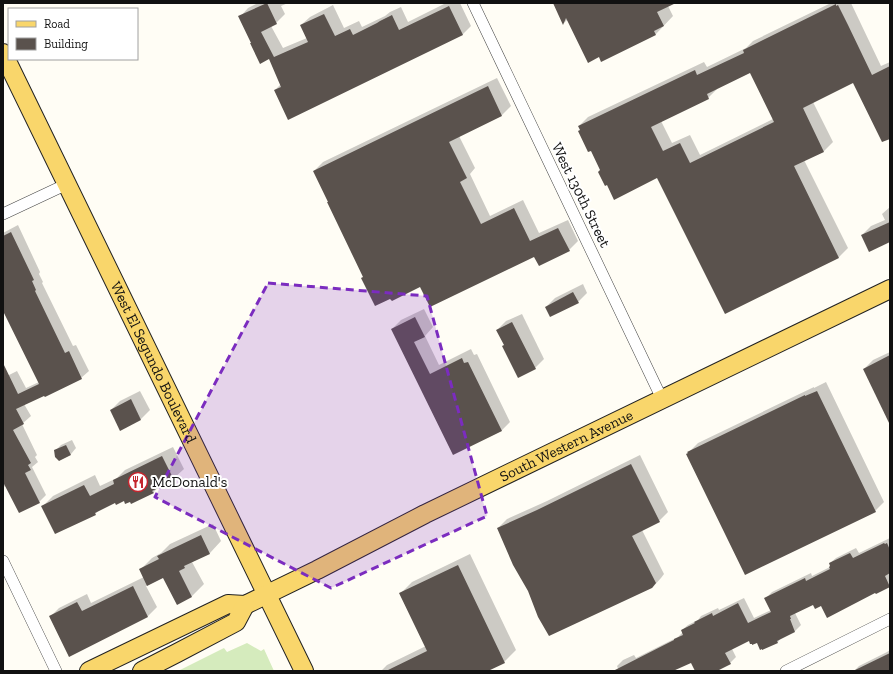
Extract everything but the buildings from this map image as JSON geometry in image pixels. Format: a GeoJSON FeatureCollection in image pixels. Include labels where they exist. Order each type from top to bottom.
{"type":"FeatureCollection","features":[{"type":"Feature","properties":{"kind":"main road","name":"West El Segundo Boulevard"},"geometry":{"type":"LineString","coordinates":[[3,53],[304,671]]}},
{"type":"Feature","properties":{"kind":"main road","name":"South Western Avenue"},"geometry":{"type":"LineString","coordinates":[[89,671],[228,604],[245,605],[438,508],[890,289]]}},
{"type":"Feature","properties":{"kind":"main road"},"geometry":{"type":"LineString","coordinates":[[142,671],[236,622],[245,605]]}},
{"type":"Feature","properties":{"kind":"street","name":"West 130th Street"},"geometry":{"type":"LineString","coordinates":[[473,3],[662,399]]}},
{"type":"Feature","properties":{"kind":"street"},"geometry":{"type":"LineString","coordinates":[[3,214],[67,184]]}},
{"type":"Feature","properties":{"kind":"street"},"geometry":{"type":"LineString","coordinates":[[3,561],[56,671]]}},
{"type":"Feature","properties":{"kind":"street"},"geometry":{"type":"LineString","coordinates":[[786,671],[890,619]]}},
{"type":"Feature","properties":{"kind":"highlighted area"},"geometry":{"type":"Polygon","coordinates":[[[268,283],[427,296],[487,516],[331,588],[155,497],[268,283]]]}},
{"type":"Feature","properties":{"kind":"green space"},"geometry":{"type":"Polygon","coordinates":[[[247,643],[261,651],[264,649],[274,671],[178,671],[224,648],[227,652],[247,643]]]}},
{"type":"Feature","properties":{"kind":"place","name":"McDonald's"},"geometry":{"type":"Point","coordinates":[138,482]}}]}
